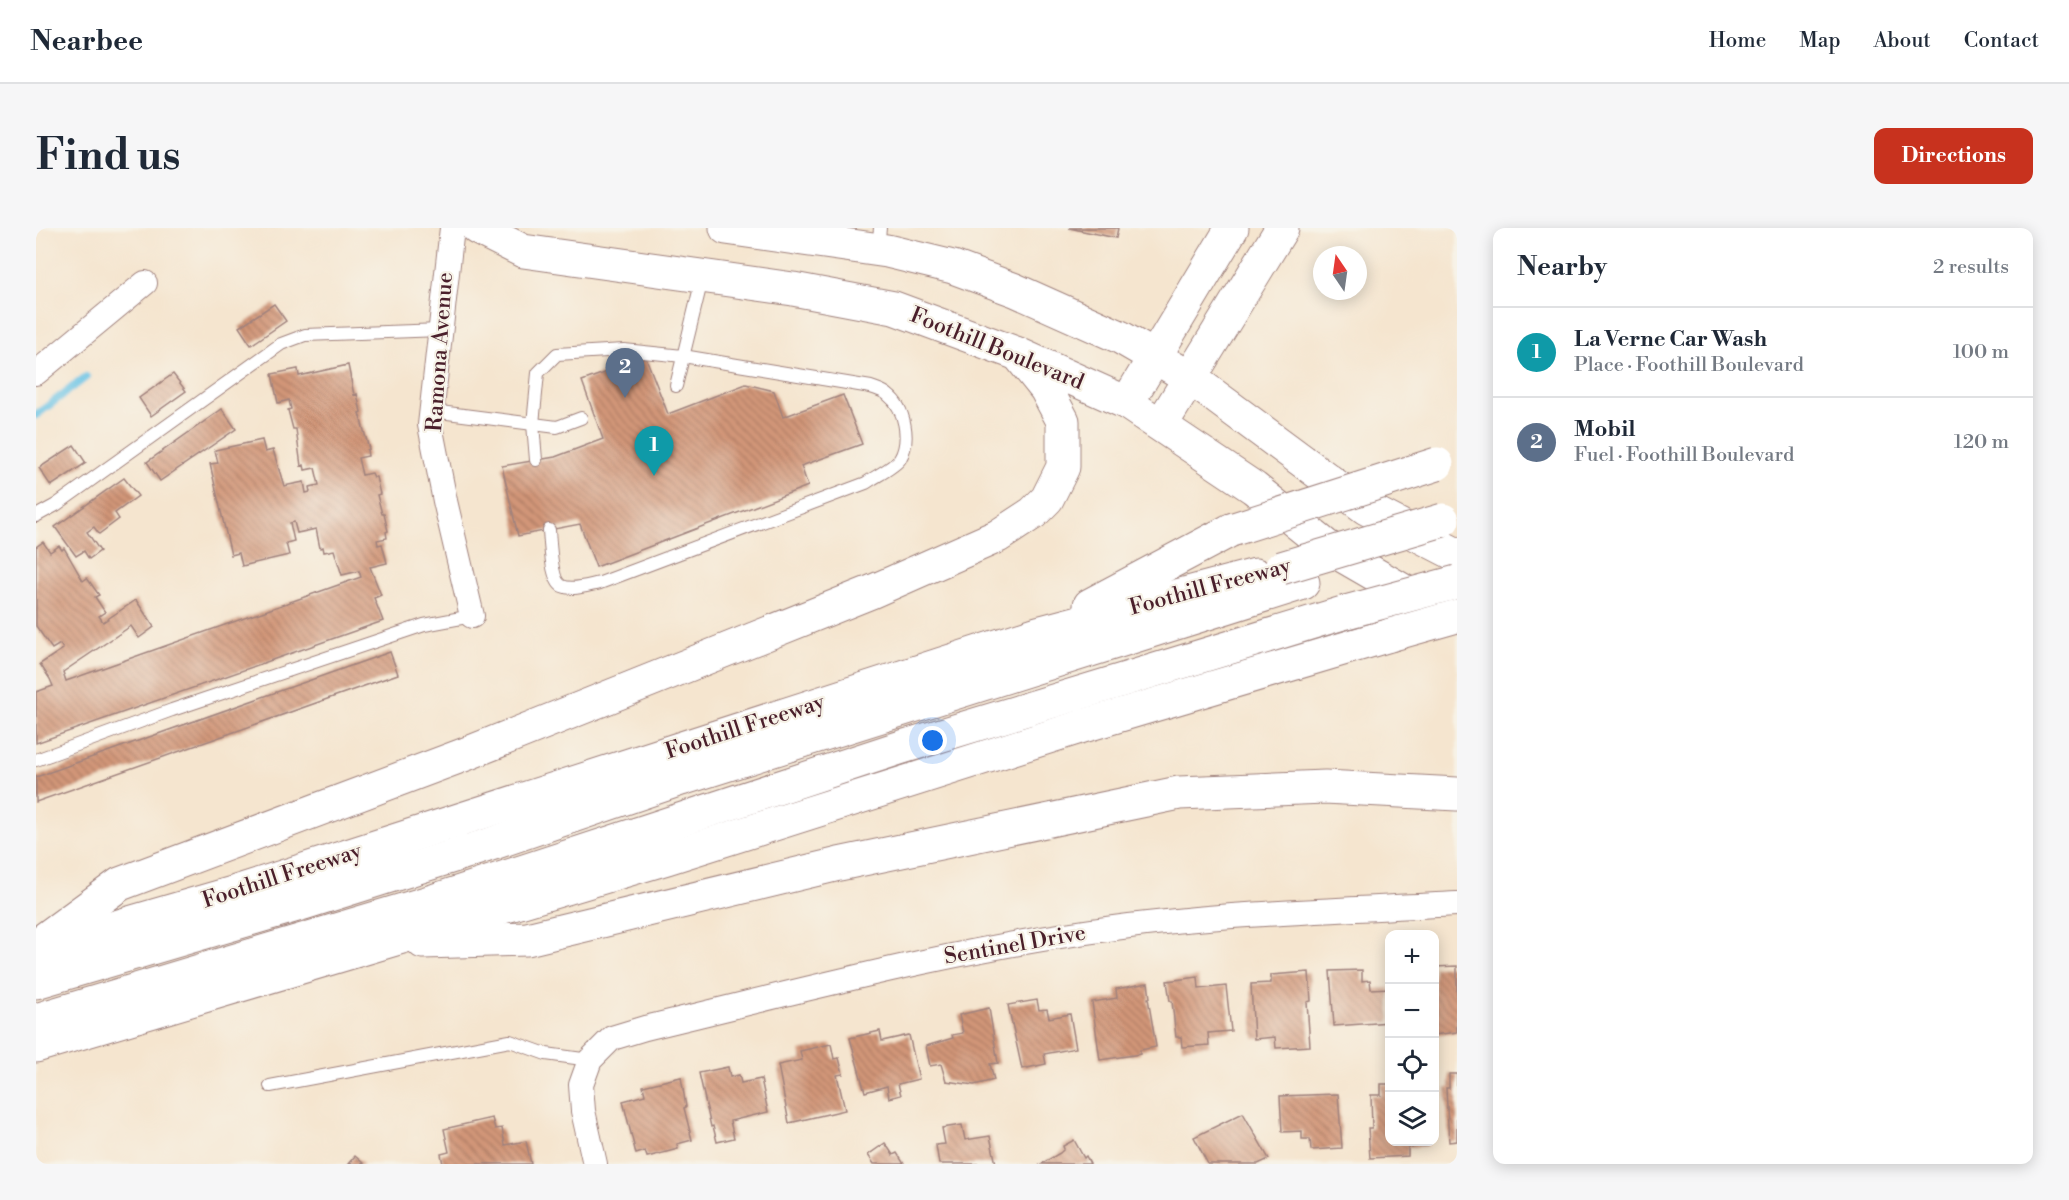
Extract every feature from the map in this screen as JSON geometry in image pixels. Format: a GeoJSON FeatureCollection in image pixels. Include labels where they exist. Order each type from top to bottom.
{"type":"FeatureCollection","features":[{"type":"Feature","properties":{"kind":"main road","name":"Foothill Boulevard"},"geometry":{"type":"LineString","coordinates":[[477,228],[523,251],[793,289],[894,308],[1018,354],[1127,403],[1254,488],[1326,546],[1457,622]]}},
{"type":"Feature","properties":{"kind":"main road"},"geometry":{"type":"LineString","coordinates":[[726,228],[879,239],[1015,290],[1120,337],[1189,377],[1366,507],[1457,555]]}},
{"type":"Feature","properties":{"kind":"main road"},"geometry":{"type":"LineString","coordinates":[[1127,403],[1232,228]]}},
{"type":"Feature","properties":{"kind":"main road"},"geometry":{"type":"LineString","coordinates":[[1161,425],[1282,228]]}},
{"type":"Feature","properties":{"kind":"main road"},"geometry":{"type":"LineString","coordinates":[[36,945],[120,884],[466,754],[871,592],[998,536],[1033,513],[1047,499],[1063,467],[1064,421],[1046,389],[1018,354]]}},
{"type":"Feature","properties":{"kind":"main road"},"geometry":{"type":"LineString","coordinates":[[1038,633],[1232,531],[1447,460]]}},
{"type":"Feature","properties":{"kind":"main road","name":"Foothill Freeway"},"geometry":{"type":"LineString","coordinates":[[36,950],[236,892],[1038,633],[1292,576],[1452,525]]}},
{"type":"Feature","properties":{"kind":"main road"},"geometry":{"type":"LineString","coordinates":[[36,982],[304,903],[474,849],[1292,576]]}},
{"type":"Feature","properties":{"kind":"main road"},"geometry":{"type":"LineString","coordinates":[[36,1020],[436,900],[899,748],[1347,612],[1457,582]]}},
{"type":"Feature","properties":{"kind":"main road"},"geometry":{"type":"LineString","coordinates":[[36,1046],[667,858],[1083,726],[1457,616]]}},
{"type":"Feature","properties":{"kind":"main road"},"geometry":{"type":"LineString","coordinates":[[379,943],[527,939],[838,864],[1179,793],[1326,787],[1457,794]]}},
{"type":"Feature","properties":{"kind":"street","name":"Ramona Avenue"},"geometry":{"type":"LineString","coordinates":[[452,228],[430,425],[472,616]]}},
{"type":"Feature","properties":{"kind":"street"},"geometry":{"type":"LineString","coordinates":[[36,373],[145,283]]}},
{"type":"Feature","properties":{"kind":"street","name":"Sentinel Drive"},"geometry":{"type":"LineString","coordinates":[[590,1060],[612,1038],[645,1028],[946,956],[1113,928],[1233,915],[1457,904]]}},
{"type":"Feature","properties":{"kind":"street"},"geometry":{"type":"LineString","coordinates":[[590,1060],[581,1085],[583,1111],[595,1164]]}},
{"type":"Feature","properties":{"kind":"lane"},"geometry":{"type":"LineString","coordinates":[[676,386],[702,276]]}},
{"type":"Feature","properties":{"kind":"lane"},"geometry":{"type":"LineString","coordinates":[[36,516],[56,505],[281,344],[305,335],[441,330]]}},
{"type":"Feature","properties":{"kind":"lane"},"geometry":{"type":"LineString","coordinates":[[536,460],[533,424],[538,373],[557,354],[624,350],[683,356],[871,387],[887,394],[900,409],[905,429],[905,445],[899,461],[866,483],[600,583],[578,588],[563,587],[558,583],[554,574],[549,530]]}},
{"type":"Feature","properties":{"kind":"lane"},"geometry":{"type":"LineString","coordinates":[[432,411],[556,427],[581,418]]}},
{"type":"Feature","properties":{"kind":"lane"},"geometry":{"type":"LineString","coordinates":[[36,760],[172,710],[424,625],[472,616]]}},
{"type":"Feature","properties":{"kind":"lane"},"geometry":{"type":"LineString","coordinates":[[270,1086],[510,1041],[546,1054],[590,1060]]}},
{"type":"Feature","properties":{"kind":"building"},"geometry":{"type":"Polygon","coordinates":[[[1069,228],[1118,228],[1116,238],[1069,228]]]}},
{"type":"Feature","properties":{"kind":"building"},"geometry":{"type":"Polygon","coordinates":[[[274,304],[286,321],[251,345],[239,327],[274,304]]]}},
{"type":"Feature","properties":{"kind":"building"},"geometry":{"type":"Polygon","coordinates":[[[646,358],[668,414],[746,384],[774,391],[783,417],[843,395],[862,444],[801,466],[808,486],[596,567],[580,524],[518,536],[502,466],[555,457],[603,439],[582,381],[646,358]]]}},
{"type":"Feature","properties":{"kind":"building"},"geometry":{"type":"Polygon","coordinates":[[[348,365],[369,449],[367,450],[368,456],[358,458],[362,475],[372,473],[376,477],[380,494],[377,495],[388,531],[386,532],[387,538],[377,540],[378,545],[382,544],[387,563],[370,567],[381,595],[374,598],[383,621],[36,743],[36,692],[53,686],[40,664],[63,649],[60,644],[52,649],[36,626],[36,547],[43,542],[50,552],[59,546],[62,550],[64,548],[83,581],[87,578],[99,595],[95,597],[105,612],[99,616],[103,622],[136,600],[154,627],[139,638],[131,626],[63,672],[66,681],[361,577],[359,571],[342,575],[334,550],[324,552],[323,547],[320,548],[316,529],[297,533],[294,522],[290,523],[294,541],[286,543],[289,555],[242,566],[239,553],[231,555],[210,464],[218,463],[215,450],[262,440],[265,452],[273,450],[284,486],[304,482],[306,493],[310,492],[309,487],[319,485],[315,468],[305,470],[304,465],[301,466],[296,429],[293,429],[288,410],[291,409],[289,400],[278,403],[272,374],[298,369],[299,376],[348,365]]]}},
{"type":"Feature","properties":{"kind":"building"},"geometry":{"type":"Polygon","coordinates":[[[173,374],[186,391],[151,416],[139,398],[173,374]]]}},
{"type":"Feature","properties":{"kind":"building"},"geometry":{"type":"Polygon","coordinates":[[[222,409],[236,429],[160,481],[147,462],[222,409]]]}},
{"type":"Feature","properties":{"kind":"building"},"geometry":{"type":"Polygon","coordinates":[[[74,445],[86,463],[51,486],[39,468],[74,445]]]}},
{"type":"Feature","properties":{"kind":"building"},"geometry":{"type":"Polygon","coordinates":[[[124,478],[138,496],[115,513],[119,519],[99,534],[94,527],[87,532],[100,551],[89,559],[84,551],[76,556],[55,527],[124,478]]]}},
{"type":"Feature","properties":{"kind":"building"},"geometry":{"type":"Polygon","coordinates":[[[390,652],[398,674],[36,802],[36,777],[390,652]]]}},
{"type":"Feature","properties":{"kind":"building"},"geometry":{"type":"Polygon","coordinates":[[[1457,966],[1457,1032],[1439,1034],[1439,967],[1457,966]]]}},
{"type":"Feature","properties":{"kind":"building"},"geometry":{"type":"Polygon","coordinates":[[[1362,970],[1362,981],[1370,980],[1371,989],[1385,988],[1385,1022],[1334,1026],[1330,971],[1362,970]]]}},
{"type":"Feature","properties":{"kind":"building"},"geometry":{"type":"Polygon","coordinates":[[[1309,972],[1311,1001],[1307,1002],[1310,1046],[1276,1048],[1275,1037],[1254,1039],[1251,984],[1271,983],[1271,975],[1309,972]]]}},
{"type":"Feature","properties":{"kind":"building"},"geometry":{"type":"Polygon","coordinates":[[[1198,977],[1199,989],[1226,986],[1231,1031],[1208,1033],[1209,1045],[1182,1047],[1181,1037],[1176,1037],[1167,981],[1198,977]]]}},
{"type":"Feature","properties":{"kind":"building"},"geometry":{"type":"Polygon","coordinates":[[[1148,983],[1150,998],[1148,998],[1156,1047],[1140,1050],[1140,1054],[1100,1060],[1092,1002],[1117,998],[1116,989],[1148,983]]]}},
{"type":"Feature","properties":{"kind":"building"},"geometry":{"type":"Polygon","coordinates":[[[1037,1000],[1039,1010],[1047,1009],[1049,1018],[1070,1014],[1076,1048],[1044,1054],[1046,1064],[1022,1069],[1008,1005],[1037,1000]]]}},
{"type":"Feature","properties":{"kind":"building"},"geometry":{"type":"Polygon","coordinates":[[[989,1008],[998,1063],[990,1064],[994,1080],[974,1085],[946,1081],[941,1064],[930,1066],[926,1046],[963,1033],[959,1015],[989,1008]]]}},
{"type":"Feature","properties":{"kind":"building"},"geometry":{"type":"Polygon","coordinates":[[[880,1031],[882,1041],[909,1035],[919,1079],[898,1084],[901,1095],[889,1098],[887,1086],[865,1092],[850,1038],[880,1031]]]}},
{"type":"Feature","properties":{"kind":"building"},"geometry":{"type":"Polygon","coordinates":[[[831,1044],[834,1059],[839,1058],[843,1074],[837,1075],[845,1110],[789,1123],[778,1065],[802,1060],[800,1051],[831,1044]]]}},
{"type":"Feature","properties":{"kind":"building"},"geometry":{"type":"Polygon","coordinates":[[[728,1067],[730,1077],[739,1075],[741,1083],[761,1079],[768,1112],[730,1121],[734,1138],[717,1142],[713,1126],[711,1127],[699,1073],[728,1067]]]}},
{"type":"Feature","properties":{"kind":"building"},"geometry":{"type":"Polygon","coordinates":[[[1449,1074],[1457,1074],[1457,1141],[1449,1142],[1446,1088],[1449,1088],[1449,1074]]]}},
{"type":"Feature","properties":{"kind":"building"},"geometry":{"type":"Polygon","coordinates":[[[681,1077],[686,1107],[684,1108],[692,1140],[677,1144],[678,1149],[647,1157],[645,1151],[636,1154],[623,1101],[645,1095],[643,1086],[681,1077]]]}},
{"type":"Feature","properties":{"kind":"building"},"geometry":{"type":"Polygon","coordinates":[[[1381,1084],[1385,1084],[1385,1146],[1428,1146],[1408,1147],[1408,1156],[1370,1158],[1368,1128],[1372,1128],[1371,1095],[1381,1095],[1381,1084]]]}},
{"type":"Feature","properties":{"kind":"building"},"geometry":{"type":"Polygon","coordinates":[[[1338,1094],[1342,1148],[1311,1150],[1310,1139],[1302,1139],[1302,1131],[1282,1132],[1280,1096],[1338,1094]]]}},
{"type":"Feature","properties":{"kind":"building"},"geometry":{"type":"Polygon","coordinates":[[[1243,1113],[1269,1159],[1258,1164],[1208,1164],[1194,1137],[1243,1113]]]}},
{"type":"Feature","properties":{"kind":"building"},"geometry":{"type":"Polygon","coordinates":[[[492,1118],[495,1129],[502,1128],[505,1145],[526,1141],[531,1164],[443,1164],[441,1154],[449,1152],[444,1129],[492,1118]]]}},
{"type":"Feature","properties":{"kind":"building"},"geometry":{"type":"Polygon","coordinates":[[[962,1125],[965,1140],[990,1136],[996,1164],[939,1164],[936,1145],[945,1144],[942,1128],[962,1125]]]}},
{"type":"Feature","properties":{"kind":"building"},"geometry":{"type":"Polygon","coordinates":[[[1074,1140],[1090,1164],[1041,1164],[1060,1153],[1064,1149],[1063,1146],[1074,1140]]]}},
{"type":"Feature","properties":{"kind":"building"},"geometry":{"type":"Polygon","coordinates":[[[885,1143],[893,1155],[897,1153],[904,1164],[874,1164],[868,1155],[885,1143]]]}},
{"type":"Feature","properties":{"kind":"building"},"geometry":{"type":"Polygon","coordinates":[[[355,1156],[364,1164],[348,1164],[355,1156]]]}},
{"type":"Feature","properties":{"kind":"waterway"},"geometry":{"type":"LineString","coordinates":[[36,415],[86,377]]}},
{"type":"Feature","properties":{"kind":"place","name":"Mobil"},"geometry":{"type":"Point","coordinates":[625,398]}},
{"type":"Feature","properties":{"kind":"place","name":"La Verne Car Wash"},"geometry":{"type":"Point","coordinates":[654,476]}}]}
